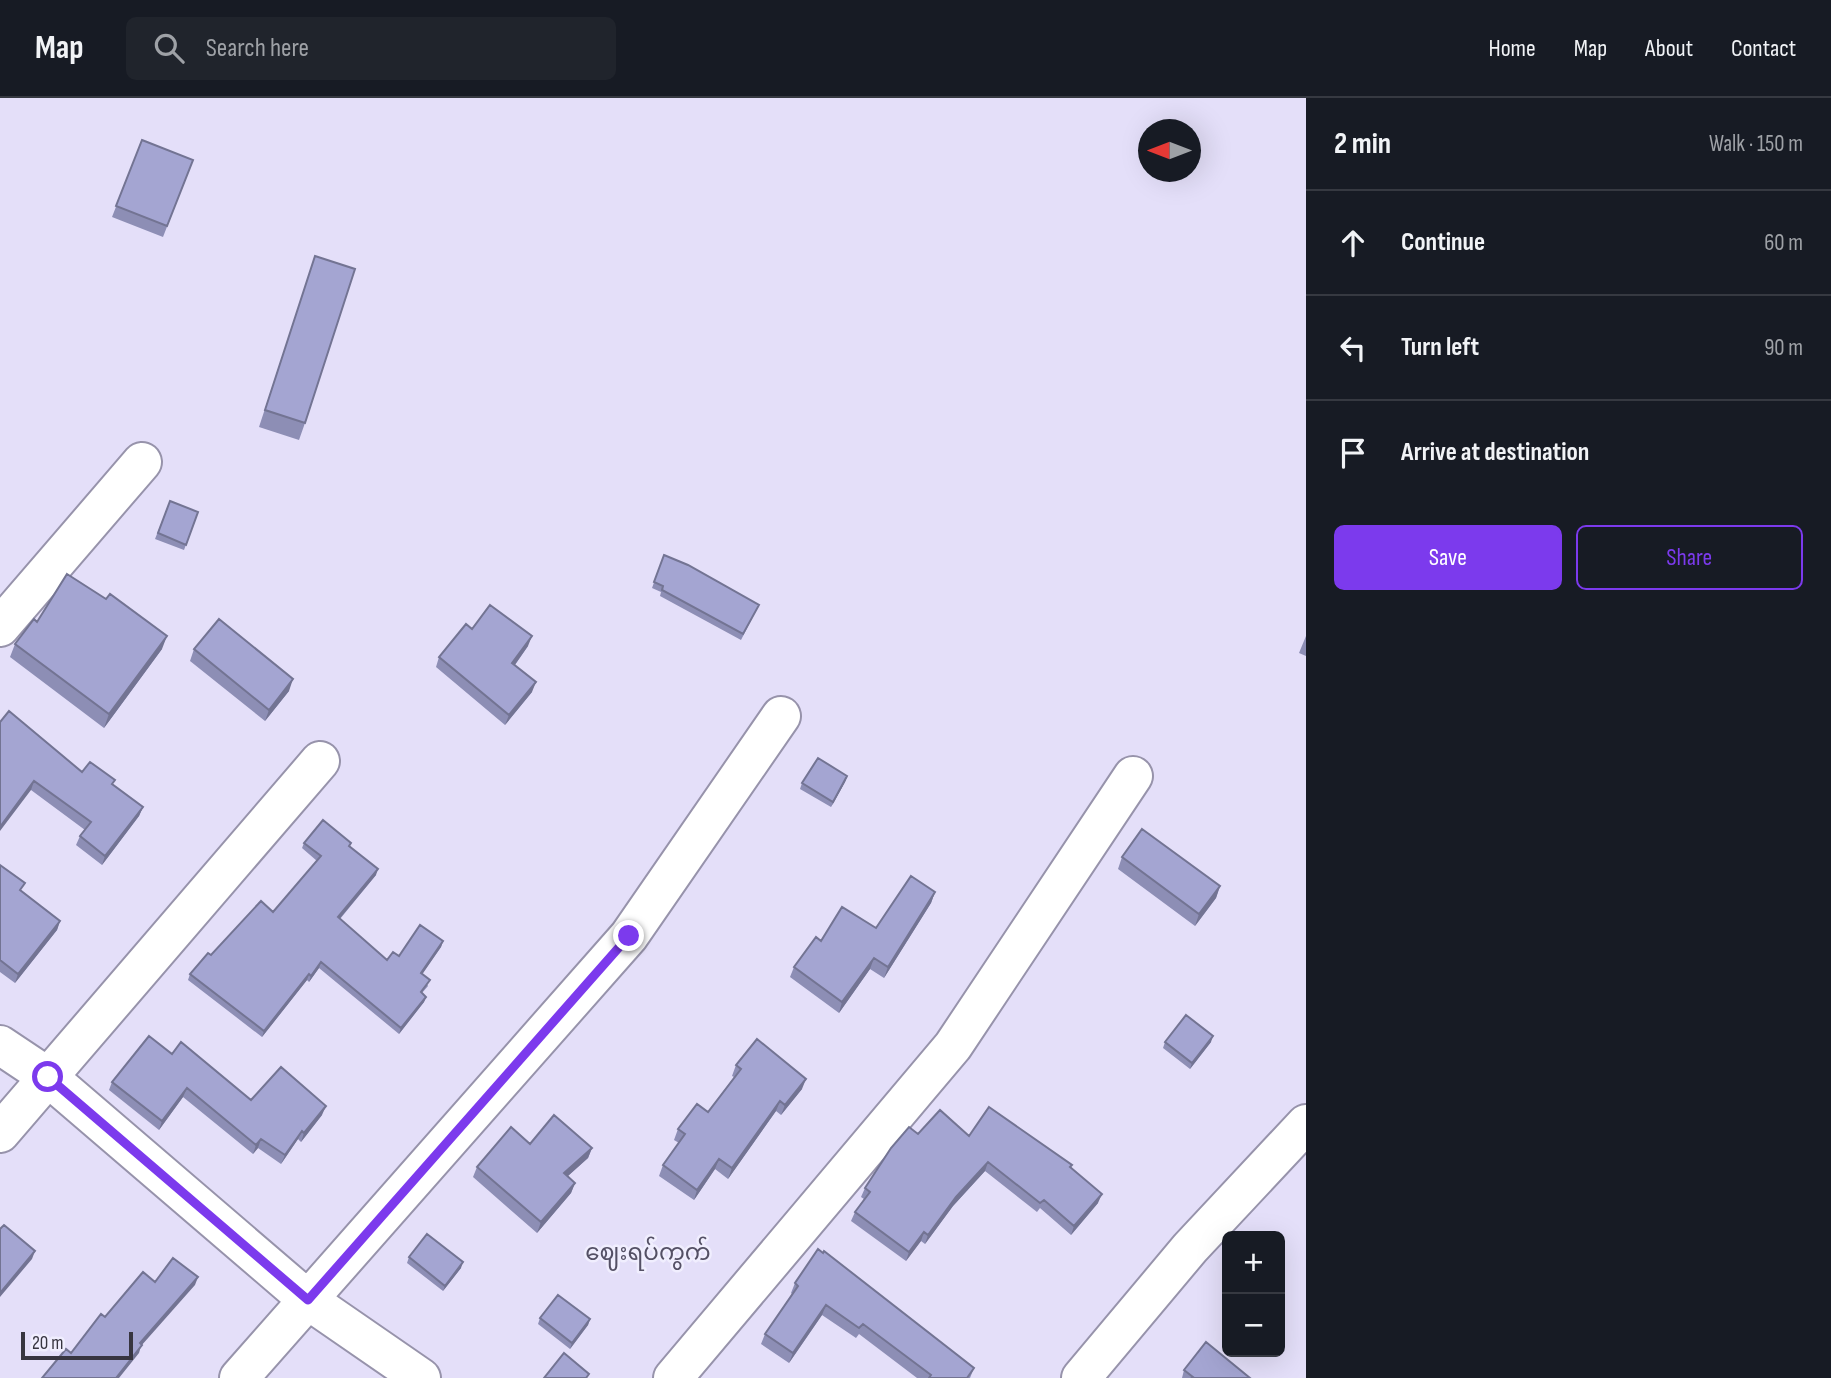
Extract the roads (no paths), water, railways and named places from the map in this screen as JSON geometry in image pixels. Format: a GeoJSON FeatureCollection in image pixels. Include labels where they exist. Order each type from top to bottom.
{"type":"FeatureCollection","features":[{"type":"Feature","properties":{"kind":"street"},"geometry":{"type":"LineString","coordinates":[[0,627],[142,462]]}},
{"type":"Feature","properties":{"kind":"street"},"geometry":{"type":"LineString","coordinates":[[239,1378],[629,936],[780,716]]}},
{"type":"Feature","properties":{"kind":"street"},"geometry":{"type":"LineString","coordinates":[[0,1133],[320,761]]}},
{"type":"Feature","properties":{"kind":"street"},"geometry":{"type":"LineString","coordinates":[[673,1378],[953,1046],[1133,776]]}},
{"type":"Feature","properties":{"kind":"street"},"geometry":{"type":"LineString","coordinates":[[0,1045],[48,1077],[308,1300],[421,1378]]}},
{"type":"Feature","properties":{"kind":"street"},"geometry":{"type":"LineString","coordinates":[[1081,1378],[1190,1248],[1306,1124]]}},
{"type":"Feature","properties":{"kind":"district","name":"ဈေးရပ်ကွက်"},"geometry":{"type":"Point","coordinates":[648,1252]}}]}
